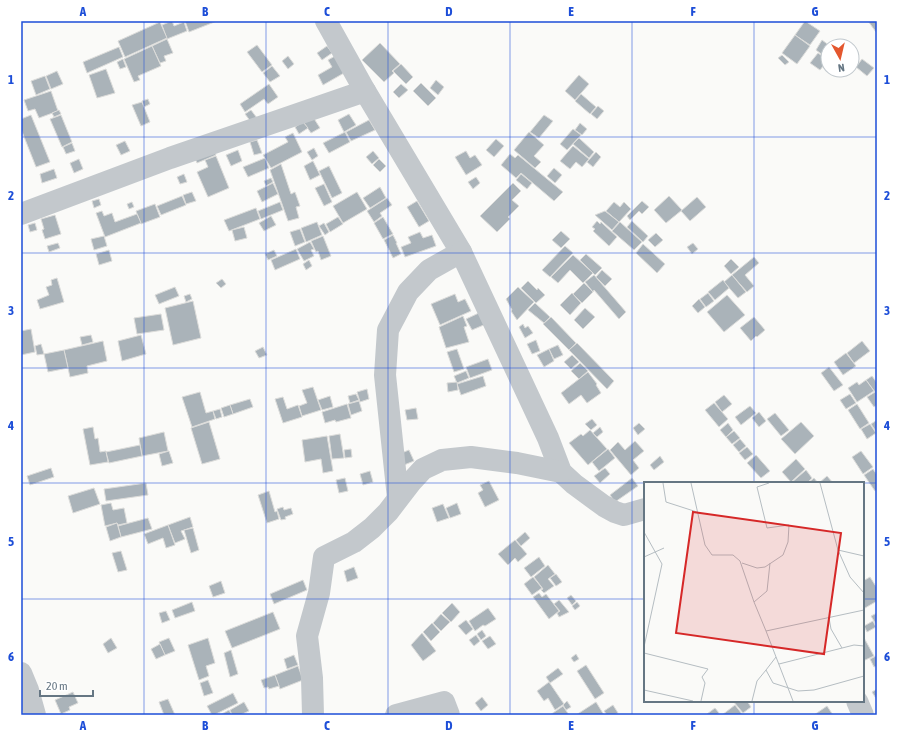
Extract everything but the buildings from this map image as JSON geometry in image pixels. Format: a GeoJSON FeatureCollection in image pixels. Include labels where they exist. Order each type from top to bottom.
{"type":"FeatureCollection","features":[{"type":"Feature","properties":{"kind":"street"},"geometry":{"type":"LineString","coordinates":[[326,21],[365,91],[461,252],[548,438],[561,472],[574,484],[604,506],[615,512],[624,515],[644,509]]}},
{"type":"Feature","properties":{"kind":"street"},"geometry":{"type":"LineString","coordinates":[[21,214],[170,158],[365,91]]}},
{"type":"Feature","properties":{"kind":"street"},"geometry":{"type":"LineString","coordinates":[[398,498],[386,374],[388,330],[408,292],[430,270],[461,252]]}},
{"type":"Feature","properties":{"kind":"street"},"geometry":{"type":"LineString","coordinates":[[313,715],[312,678],[307,636],[319,593],[324,557],[354,542],[372,528],[388,512],[423,469],[442,460],[471,457],[517,463],[561,472]]}},
{"type":"Feature","properties":{"kind":"street"},"geometry":{"type":"LineString","coordinates":[[21,673],[28,690],[35,715]]}},
{"type":"Feature","properties":{"kind":"street"},"geometry":{"type":"LineString","coordinates":[[396,715],[444,702],[449,715]]}},
{"type":"Feature","properties":{"kind":"street"},"geometry":{"type":"LineString","coordinates":[[857,702],[862,715]]}}]}
